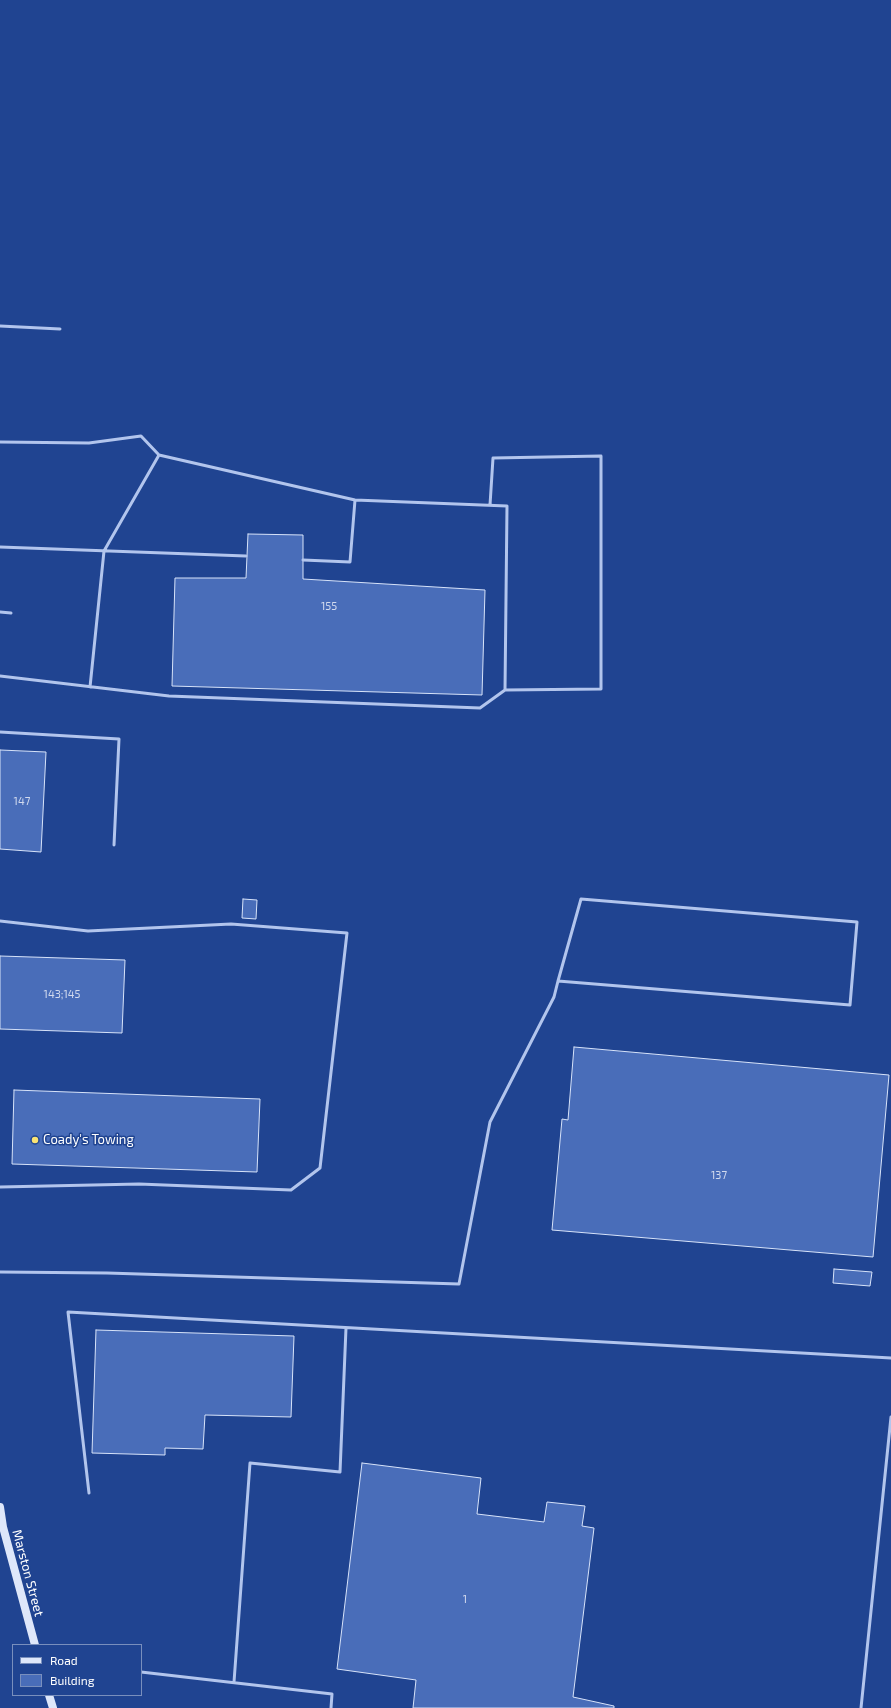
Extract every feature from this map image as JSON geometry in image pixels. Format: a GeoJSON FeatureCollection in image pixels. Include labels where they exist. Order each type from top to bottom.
{"type":"FeatureCollection","features":[{"type":"Feature","properties":{"kind":"main road","name":"Marston Street"},"geometry":{"type":"LineString","coordinates":[[0,1507],[3,1527],[35,1644]]}},
{"type":"Feature","properties":{"kind":"main road"},"geometry":{"type":"LineString","coordinates":[[50,1696],[53,1708]]}},
{"type":"Feature","properties":{"kind":"lane"},"geometry":{"type":"LineString","coordinates":[[0,326],[60,329]]}},
{"type":"Feature","properties":{"kind":"lane"},"geometry":{"type":"LineString","coordinates":[[0,442],[89,443],[141,436],[159,455],[355,500],[507,506],[505,690]]}},
{"type":"Feature","properties":{"kind":"lane"},"geometry":{"type":"LineString","coordinates":[[90,687],[104,551],[159,455]]}},
{"type":"Feature","properties":{"kind":"lane"},"geometry":{"type":"LineString","coordinates":[[0,676],[169,696],[480,708],[505,690],[600,689],[602,456],[493,458],[490,505]]}},
{"type":"Feature","properties":{"kind":"lane"},"geometry":{"type":"LineString","coordinates":[[303,560],[350,562],[355,500]]}},
{"type":"Feature","properties":{"kind":"lane"},"geometry":{"type":"LineString","coordinates":[[0,547],[246,556]]}},
{"type":"Feature","properties":{"kind":"lane"},"geometry":{"type":"LineString","coordinates":[[0,612],[11,613]]}},
{"type":"Feature","properties":{"kind":"lane"},"geometry":{"type":"LineString","coordinates":[[0,732],[119,739],[114,845]]}},
{"type":"Feature","properties":{"kind":"lane"},"geometry":{"type":"LineString","coordinates":[[0,1272],[107,1273],[459,1284],[490,1122],[554,997],[558,981],[581,899],[857,922],[850,1005],[558,981]]}},
{"type":"Feature","properties":{"kind":"lane"},"geometry":{"type":"LineString","coordinates":[[0,921],[88,931],[231,924],[346,933],[320,1168],[291,1190],[139,1184],[0,1187]]}},
{"type":"Feature","properties":{"kind":"lane"},"geometry":{"type":"LineString","coordinates":[[89,1493],[68,1312],[891,1358]]}},
{"type":"Feature","properties":{"kind":"lane"},"geometry":{"type":"LineString","coordinates":[[234,1682],[250,1463],[340,1472],[346,1328]]}},
{"type":"Feature","properties":{"kind":"lane"},"geometry":{"type":"LineString","coordinates":[[861,1708],[891,1418]]}},
{"type":"Feature","properties":{"kind":"lane"},"geometry":{"type":"LineString","coordinates":[[142,1672],[332,1694],[331,1708]]}},
{"type":"Feature","properties":{"kind":"building"},"geometry":{"type":"Polygon","coordinates":[[[248,534],[303,535],[303,579],[485,590],[482,695],[172,686],[175,578],[246,578],[248,534]]]}},
{"type":"Feature","properties":{"kind":"building"},"geometry":{"type":"Polygon","coordinates":[[[0,750],[46,752],[41,852],[0,849],[0,750]]]}},
{"type":"Feature","properties":{"kind":"building"},"geometry":{"type":"Polygon","coordinates":[[[243,899],[257,900],[256,919],[242,918],[243,899]]]}},
{"type":"Feature","properties":{"kind":"building"},"geometry":{"type":"Polygon","coordinates":[[[0,956],[125,960],[122,1033],[0,1029],[0,956]]]}},
{"type":"Feature","properties":{"kind":"building"},"geometry":{"type":"Polygon","coordinates":[[[574,1047],[889,1075],[873,1257],[552,1230],[562,1119],[568,1120],[574,1047]]]}},
{"type":"Feature","properties":{"kind":"building"},"geometry":{"type":"Polygon","coordinates":[[[14,1090],[260,1099],[257,1172],[12,1164],[14,1090]]]}},
{"type":"Feature","properties":{"kind":"building"},"geometry":{"type":"Polygon","coordinates":[[[834,1269],[872,1272],[870,1286],[833,1283],[834,1269]]]}},
{"type":"Feature","properties":{"kind":"building"},"geometry":{"type":"Polygon","coordinates":[[[96,1330],[294,1336],[291,1417],[205,1415],[203,1449],[165,1448],[165,1455],[92,1453],[96,1330]]]}},
{"type":"Feature","properties":{"kind":"building"},"geometry":{"type":"Polygon","coordinates":[[[362,1463],[481,1478],[477,1514],[544,1522],[547,1502],[585,1506],[582,1526],[594,1528],[573,1697],[614,1706],[614,1708],[413,1708],[416,1680],[337,1669],[362,1463]]]}},
{"type":"Feature","properties":{"kind":"place","name":"Coady's Towing"},"geometry":{"type":"Point","coordinates":[35,1140]}}]}
